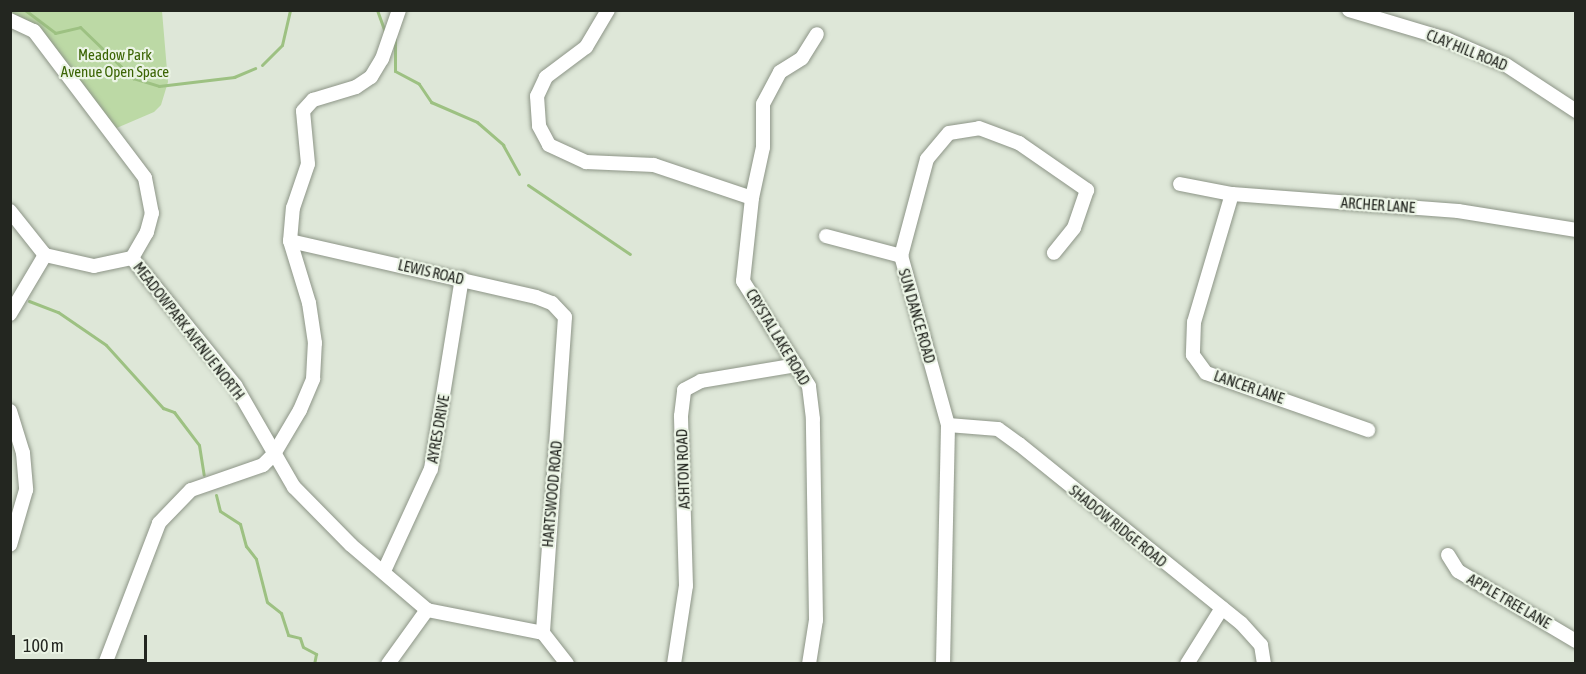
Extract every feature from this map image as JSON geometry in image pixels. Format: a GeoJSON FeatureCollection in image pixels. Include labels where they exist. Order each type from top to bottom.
{"type":"FeatureCollection","features":[{"type":"Feature","properties":{"kind":"street"},"geometry":{"type":"LineString","coordinates":[[105,663],[159,523],[174,503],[190,490],[263,465],[274,454],[313,379],[312,323],[290,242],[293,208],[308,164],[303,111],[313,100],[356,87],[370,76],[382,59],[399,10]]}},
{"type":"Feature","properties":{"kind":"street"},"geometry":{"type":"LineString","coordinates":[[608,10],[586,47],[546,77],[537,96],[539,126],[549,145],[586,162],[654,165],[752,198]]}},
{"type":"Feature","properties":{"kind":"street","name":"CLAY HILL ROAD"},"geometry":{"type":"LineString","coordinates":[[1349,10],[1446,39],[1506,64],[1575,111]]}},
{"type":"Feature","properties":{"kind":"street"},"geometry":{"type":"LineString","coordinates":[[10,20],[34,31],[145,178],[152,213],[147,232],[132,258],[94,266],[45,255],[10,211]]}},
{"type":"Feature","properties":{"kind":"street","name":"CRYSTAL LAKE ROAD"},"geometry":{"type":"LineString","coordinates":[[809,663],[816,620],[813,419],[809,386],[743,281],[752,198],[764,147],[763,104],[780,72],[802,58],[817,34]]}},
{"type":"Feature","properties":{"kind":"street","name":"SUN DANCE ROAD"},"geometry":{"type":"LineString","coordinates":[[943,663],[948,425],[901,256],[927,159],[949,134],[980,128],[1018,143],[1087,190],[1074,228],[1054,253]]}},
{"type":"Feature","properties":{"kind":"street","name":"ARCHER LANE"},"geometry":{"type":"LineString","coordinates":[[1180,184],[1232,194],[1458,211],[1575,230]]}},
{"type":"Feature","properties":{"kind":"street","name":"LANCER LANE"},"geometry":{"type":"LineString","coordinates":[[1232,194],[1192,332],[1193,355],[1206,373],[1368,430]]}},
{"type":"Feature","properties":{"kind":"street"},"geometry":{"type":"LineString","coordinates":[[826,236],[901,256]]}},
{"type":"Feature","properties":{"kind":"street","name":"LEWIS ROAD"},"geometry":{"type":"LineString","coordinates":[[290,242],[462,278],[536,297],[552,303],[565,317]]}},
{"type":"Feature","properties":{"kind":"street"},"geometry":{"type":"LineString","coordinates":[[10,314],[45,255]]}},
{"type":"Feature","properties":{"kind":"street","name":"MEADOWPARK AVENUE NORTH"},"geometry":{"type":"LineString","coordinates":[[132,258],[235,385],[294,488],[351,545],[427,610]]}},
{"type":"Feature","properties":{"kind":"street","name":"AYRES DRIVE"},"geometry":{"type":"LineString","coordinates":[[384,571],[431,469],[462,278]]}},
{"type":"Feature","properties":{"kind":"street","name":"HARTSWOOD ROAD"},"geometry":{"type":"LineString","coordinates":[[543,633],[565,317]]}},
{"type":"Feature","properties":{"kind":"street","name":"ASHTON ROAD"},"geometry":{"type":"LineString","coordinates":[[674,663],[686,586],[681,416],[684,390],[701,381],[797,365]]}},
{"type":"Feature","properties":{"kind":"street"},"geometry":{"type":"LineString","coordinates":[[10,411],[23,453],[26,490],[10,545]]}},
{"type":"Feature","properties":{"kind":"street","name":"SHADOW RIDGE ROAD"},"geometry":{"type":"LineString","coordinates":[[948,425],[998,429],[1241,622],[1261,645],[1264,663]]}},
{"type":"Feature","properties":{"kind":"street","name":"APPLE TREE LANE"},"geometry":{"type":"LineString","coordinates":[[1448,555],[1458,571],[1575,641]]}},
{"type":"Feature","properties":{"kind":"street"},"geometry":{"type":"LineString","coordinates":[[1187,663],[1222,608]]}},
{"type":"Feature","properties":{"kind":"street"},"geometry":{"type":"LineString","coordinates":[[388,663],[427,610],[543,633],[567,663]]}},
{"type":"Feature","properties":{"kind":"green space","name":"Meadow Park Avenue Open Space"},"geometry":{"type":"Polygon","coordinates":[[[10,11],[162,11],[168,82],[161,105],[154,112],[105,133],[29,35],[11,27],[10,11]]]}},
{"type":"Feature","properties":{"kind":"waterway"},"geometry":{"type":"LineString","coordinates":[[25,10],[55,33],[80,27],[133,78],[159,86],[234,77],[255,68]]}},
{"type":"Feature","properties":{"kind":"waterway"},"geometry":{"type":"LineString","coordinates":[[262,65],[282,45],[290,10]]}},
{"type":"Feature","properties":{"kind":"waterway"},"geometry":{"type":"LineString","coordinates":[[377,10],[385,32]]}},
{"type":"Feature","properties":{"kind":"waterway"},"geometry":{"type":"LineString","coordinates":[[395,37],[395,71],[419,84],[431,102],[477,122],[503,145],[519,174]]}},
{"type":"Feature","properties":{"kind":"waterway"},"geometry":{"type":"LineString","coordinates":[[528,185],[630,254]]}},
{"type":"Feature","properties":{"kind":"waterway"},"geometry":{"type":"LineString","coordinates":[[29,301],[58,312],[106,345],[163,408],[174,412],[199,445],[204,475]]}},
{"type":"Feature","properties":{"kind":"waterway"},"geometry":{"type":"LineString","coordinates":[[216,495],[220,511],[240,524],[246,546],[256,559],[267,602],[281,613],[288,635],[300,638],[303,647],[316,654],[314,664]]}}]}
